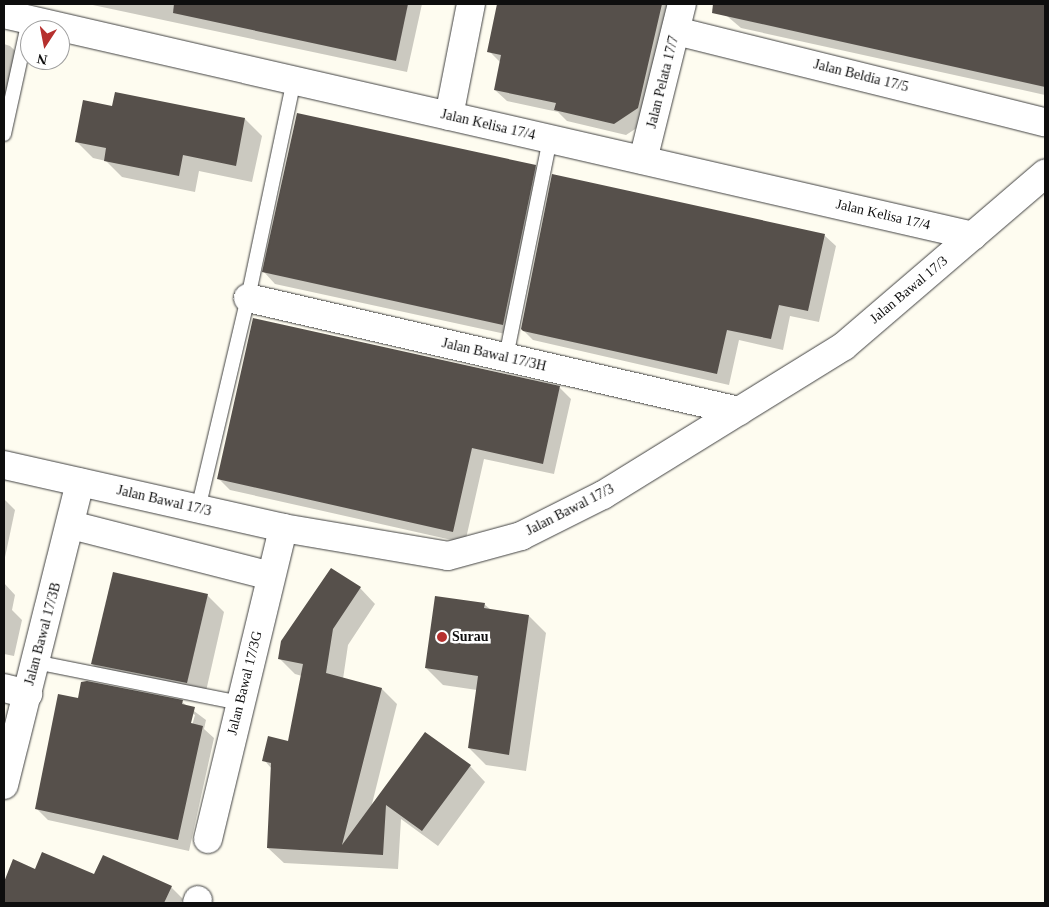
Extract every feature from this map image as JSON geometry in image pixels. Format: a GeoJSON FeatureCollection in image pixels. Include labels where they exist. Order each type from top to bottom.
{"type":"FeatureCollection","features":[{"type":"Feature","properties":{"kind":"street"},"geometry":{"type":"LineString","coordinates":[[449,116],[471,4]]}},
{"type":"Feature","properties":{"kind":"street","name":"Jalan Pelata 17/7"},"geometry":{"type":"LineString","coordinates":[[643,160],[682,4]]}},
{"type":"Feature","properties":{"kind":"street","name":"Jalan Kelisa 17/4"},"geometry":{"type":"LineString","coordinates":[[16,17],[973,236]]}},
{"type":"Feature","properties":{"kind":"street","name":"Jalan Beldia 17/5"},"geometry":{"type":"LineString","coordinates":[[676,31],[1045,122]]}},
{"type":"Feature","properties":{"kind":"street","name":"Jalan Bawal 17/3"},"geometry":{"type":"LineString","coordinates":[[4,465],[283,528],[448,556],[521,536],[595,499],[844,346],[1045,174]]}},
{"type":"Feature","properties":{"kind":"street","name":"Jalan Bawal 17/3H"},"geometry":{"type":"LineString","coordinates":[[248,298],[739,411]]}},
{"type":"Feature","properties":{"kind":"street","name":"Jalan Bawal 17/3B"},"geometry":{"type":"LineString","coordinates":[[4,785],[16,691],[36,662],[71,526],[80,482]]}},
{"type":"Feature","properties":{"kind":"street"},"geometry":{"type":"LineString","coordinates":[[71,526],[271,576]]}},
{"type":"Feature","properties":{"kind":"street","name":"Jalan Bawal 17/3G"},"geometry":{"type":"LineString","coordinates":[[208,839],[283,528]]}},
{"type":"Feature","properties":{"kind":"lane"},"geometry":{"type":"LineString","coordinates":[[4,134],[16,17]]}},
{"type":"Feature","properties":{"kind":"lane"},"geometry":{"type":"LineString","coordinates":[[198,509],[248,298],[294,80]]}},
{"type":"Feature","properties":{"kind":"lane"},"geometry":{"type":"LineString","coordinates":[[506,358],[550,139]]}},
{"type":"Feature","properties":{"kind":"lane"},"geometry":{"type":"LineString","coordinates":[[36,662],[241,703]]}},
{"type":"Feature","properties":{"kind":"building"},"geometry":{"type":"Polygon","coordinates":[[[174,4],[408,4],[396,61],[173,13],[174,4]]]}},
{"type":"Feature","properties":{"kind":"building"},"geometry":{"type":"Polygon","coordinates":[[[497,4],[662,4],[638,108],[614,124],[554,110],[556,103],[494,90],[501,55],[487,52],[497,4]]]}},
{"type":"Feature","properties":{"kind":"building"},"geometry":{"type":"Polygon","coordinates":[[[713,4],[1045,4],[1045,87],[712,13],[713,4]]]}},
{"type":"Feature","properties":{"kind":"building"},"geometry":{"type":"Polygon","coordinates":[[[115,92],[245,118],[236,166],[183,155],[179,176],[104,161],[106,148],[75,142],[83,100],[112,106],[115,92]]]}},
{"type":"Feature","properties":{"kind":"building"},"geometry":{"type":"Polygon","coordinates":[[[297,113],[536,165],[503,325],[262,272],[297,113]]]}},
{"type":"Feature","properties":{"kind":"building"},"geometry":{"type":"Polygon","coordinates":[[[552,174],[825,234],[808,311],[779,305],[771,339],[727,330],[717,374],[523,331],[521,329],[552,174]]]}},
{"type":"Feature","properties":{"kind":"building"},"geometry":{"type":"Polygon","coordinates":[[[253,318],[560,386],[543,464],[472,448],[453,532],[217,479],[253,318]]]}},
{"type":"Feature","properties":{"kind":"building"},"geometry":{"type":"Polygon","coordinates":[[[331,568],[361,587],[333,629],[326,673],[382,688],[342,845],[425,732],[471,765],[422,831],[386,805],[383,855],[267,848],[271,763],[262,761],[268,736],[288,741],[303,664],[278,659],[281,641],[331,568]]]}},
{"type":"Feature","properties":{"kind":"building"},"geometry":{"type":"Polygon","coordinates":[[[113,572],[208,594],[187,683],[91,664],[113,572]]]}},
{"type":"Feature","properties":{"kind":"building"},"geometry":{"type":"Polygon","coordinates":[[[435,596],[485,603],[484,608],[529,615],[509,755],[468,748],[478,676],[425,668],[435,596]]]}},
{"type":"Feature","properties":{"kind":"building"},"geometry":{"type":"Polygon","coordinates":[[[87,681],[183,700],[182,704],[195,707],[191,723],[203,726],[178,840],[35,809],[58,694],[78,698],[81,682],[87,681]]]}},
{"type":"Feature","properties":{"kind":"building"},"geometry":{"type":"Polygon","coordinates":[[[42,852],[94,874],[103,855],[172,886],[164,903],[4,903],[4,882],[13,859],[35,869],[42,852]]]}},
{"type":"Feature","properties":{"kind":"place","name":"Surau"},"geometry":{"type":"Point","coordinates":[442,637]}}]}
